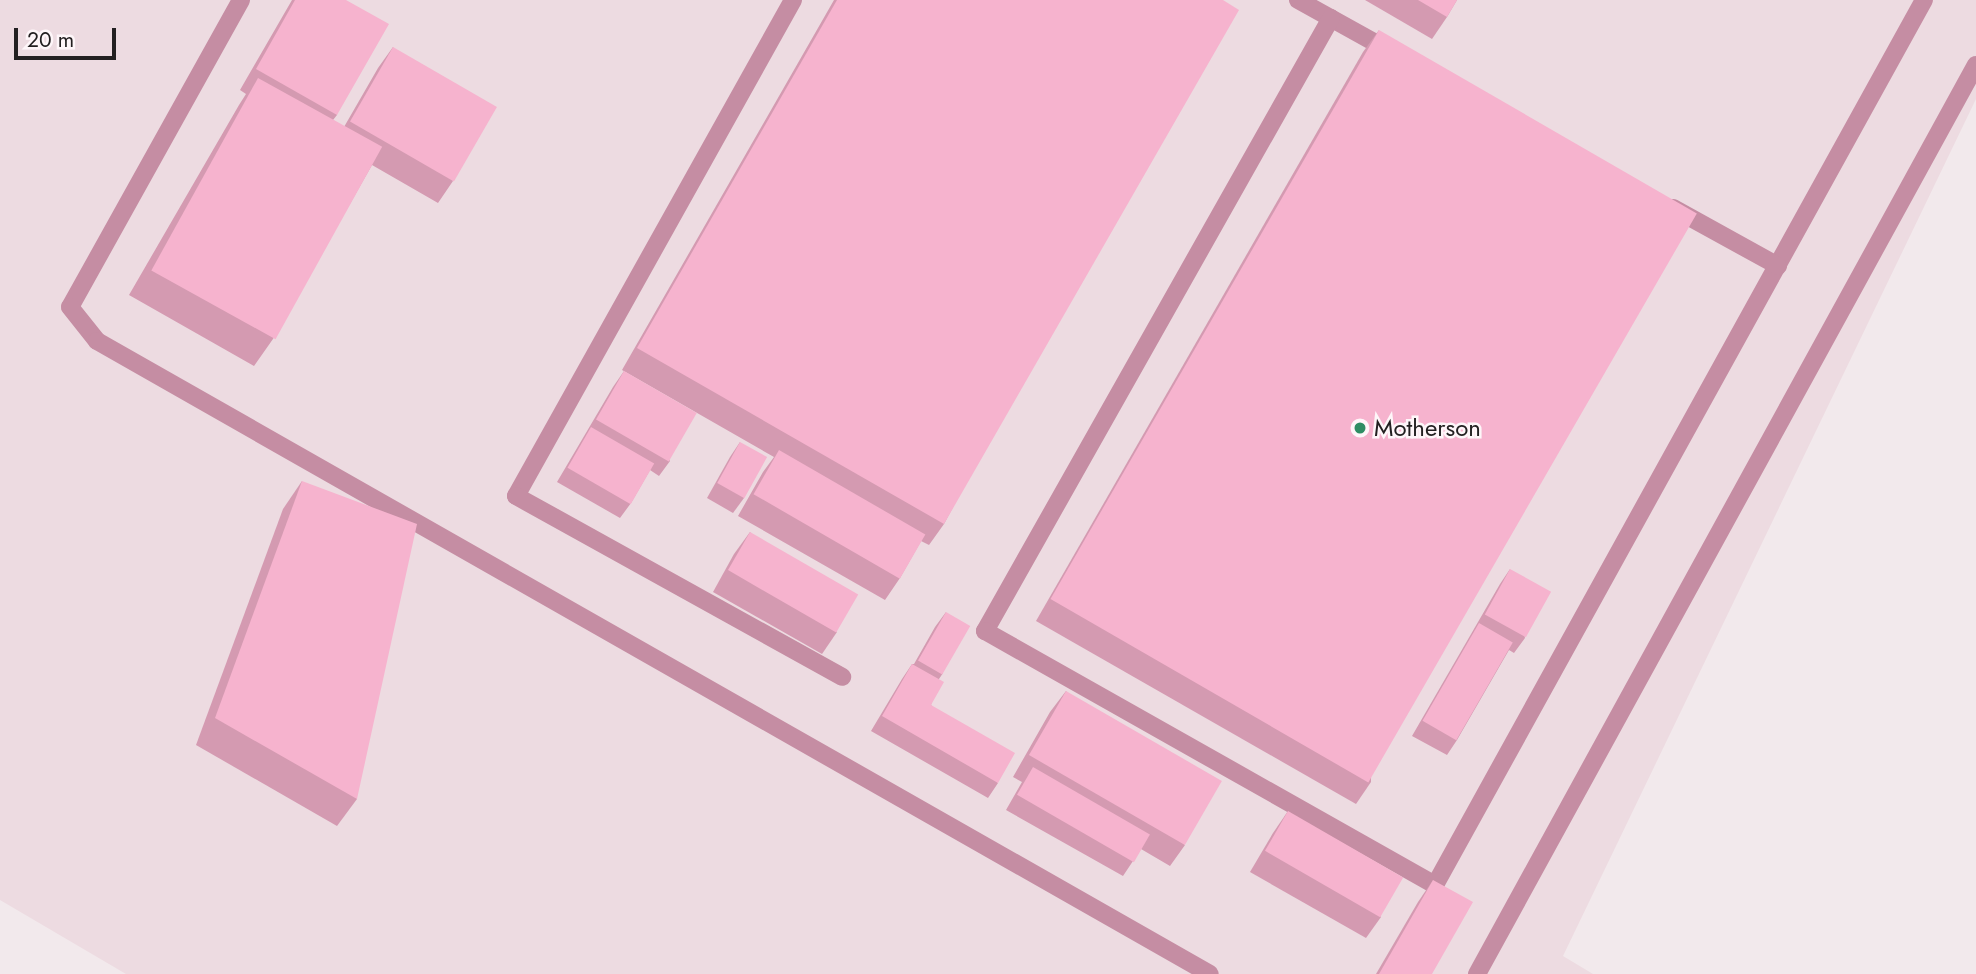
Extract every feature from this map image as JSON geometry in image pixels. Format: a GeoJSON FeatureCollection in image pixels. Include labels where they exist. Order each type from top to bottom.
{"type":"FeatureCollection","features":[{"type":"Feature","properties":{"kind":"street"},"geometry":{"type":"LineString","coordinates":[[241,0],[70,307],[97,341],[1204,973]]}},
{"type":"Feature","properties":{"kind":"street"},"geometry":{"type":"LineString","coordinates":[[793,0],[516,496],[842,677]]}},
{"type":"Feature","properties":{"kind":"street"},"geometry":{"type":"LineString","coordinates":[[1298,0],[1404,58]]}},
{"type":"Feature","properties":{"kind":"street"},"geometry":{"type":"LineString","coordinates":[[1331,18],[985,631],[1435,885],[1924,0]]}},
{"type":"Feature","properties":{"kind":"street"},"geometry":{"type":"LineString","coordinates":[[1477,974],[1976,65]]}},
{"type":"Feature","properties":{"kind":"street"},"geometry":{"type":"LineString","coordinates":[[1657,199],[1778,265]]}},
{"type":"Feature","properties":{"kind":"shaded area"},"geometry":{"type":"Polygon","coordinates":[[[0,0],[1976,0],[1976,99],[1563,956],[1593,974],[126,974],[0,900],[0,0]]]}},
{"type":"Feature","properties":{"kind":"building"},"geometry":{"type":"Polygon","coordinates":[[[295,0],[346,0],[389,24],[337,115],[256,69],[295,0]]]}},
{"type":"Feature","properties":{"kind":"building"},"geometry":{"type":"Polygon","coordinates":[[[837,0],[1223,0],[1239,10],[944,524],[637,348],[837,0]]]}},
{"type":"Feature","properties":{"kind":"building"},"geometry":{"type":"Polygon","coordinates":[[[1418,0],[1457,0],[1447,17],[1418,0]]]}},
{"type":"Feature","properties":{"kind":"building","name":"Motherson"},"geometry":{"type":"Polygon","coordinates":[[[1379,30],[1697,214],[1368,782],[1050,599],[1379,30]]]}},
{"type":"Feature","properties":{"kind":"building"},"geometry":{"type":"Polygon","coordinates":[[[393,47],[497,107],[454,181],[350,121],[393,47]]]}},
{"type":"Feature","properties":{"kind":"building"},"geometry":{"type":"Polygon","coordinates":[[[258,78],[382,147],[276,339],[151,270],[258,78]]]}},
{"type":"Feature","properties":{"kind":"building"},"geometry":{"type":"Polygon","coordinates":[[[624,371],[697,413],[669,461],[596,419],[624,371]]]}},
{"type":"Feature","properties":{"kind":"building"},"geometry":{"type":"Polygon","coordinates":[[[591,427],[654,464],[631,504],[568,468],[591,427]]]}},
{"type":"Feature","properties":{"kind":"building"},"geometry":{"type":"Polygon","coordinates":[[[740,442],[767,457],[744,498],[717,483],[740,442]]]}},
{"type":"Feature","properties":{"kind":"building"},"geometry":{"type":"Polygon","coordinates":[[[779,450],[925,534],[900,579],[754,494],[779,450]]]}},
{"type":"Feature","properties":{"kind":"building"},"geometry":{"type":"Polygon","coordinates":[[[302,481],[417,524],[357,799],[215,718],[302,481]]]}},
{"type":"Feature","properties":{"kind":"building"},"geometry":{"type":"Polygon","coordinates":[[[750,532],[858,594],[836,633],[728,570],[750,532]]]}},
{"type":"Feature","properties":{"kind":"building"},"geometry":{"type":"Polygon","coordinates":[[[1510,569],[1551,592],[1526,637],[1485,614],[1510,569]]]}},
{"type":"Feature","properties":{"kind":"building"},"geometry":{"type":"Polygon","coordinates":[[[946,612],[970,626],[942,674],[918,660],[946,612]]]}},
{"type":"Feature","properties":{"kind":"building"},"geometry":{"type":"Polygon","coordinates":[[[1479,623],[1513,642],[1456,740],[1422,721],[1479,623]]]}},
{"type":"Feature","properties":{"kind":"building"},"geometry":{"type":"Polygon","coordinates":[[[912,664],[944,682],[931,705],[1015,753],[998,783],[882,716],[912,664]]]}},
{"type":"Feature","properties":{"kind":"building"},"geometry":{"type":"Polygon","coordinates":[[[1066,691],[1222,781],[1185,845],[1029,755],[1066,691]]]}},
{"type":"Feature","properties":{"kind":"building"},"geometry":{"type":"Polygon","coordinates":[[[1033,767],[1150,834],[1134,862],[1017,795],[1033,767]]]}},
{"type":"Feature","properties":{"kind":"building"},"geometry":{"type":"Polygon","coordinates":[[[1288,811],[1403,878],[1380,917],[1265,851],[1288,811]]]}},
{"type":"Feature","properties":{"kind":"building"},"geometry":{"type":"Polygon","coordinates":[[[1433,880],[1473,902],[1432,974],[1379,974],[1433,880]]]}},
{"type":"Feature","properties":{"kind":"place","name":"Motherson"},"geometry":{"type":"Point","coordinates":[1360,428]}}]}
